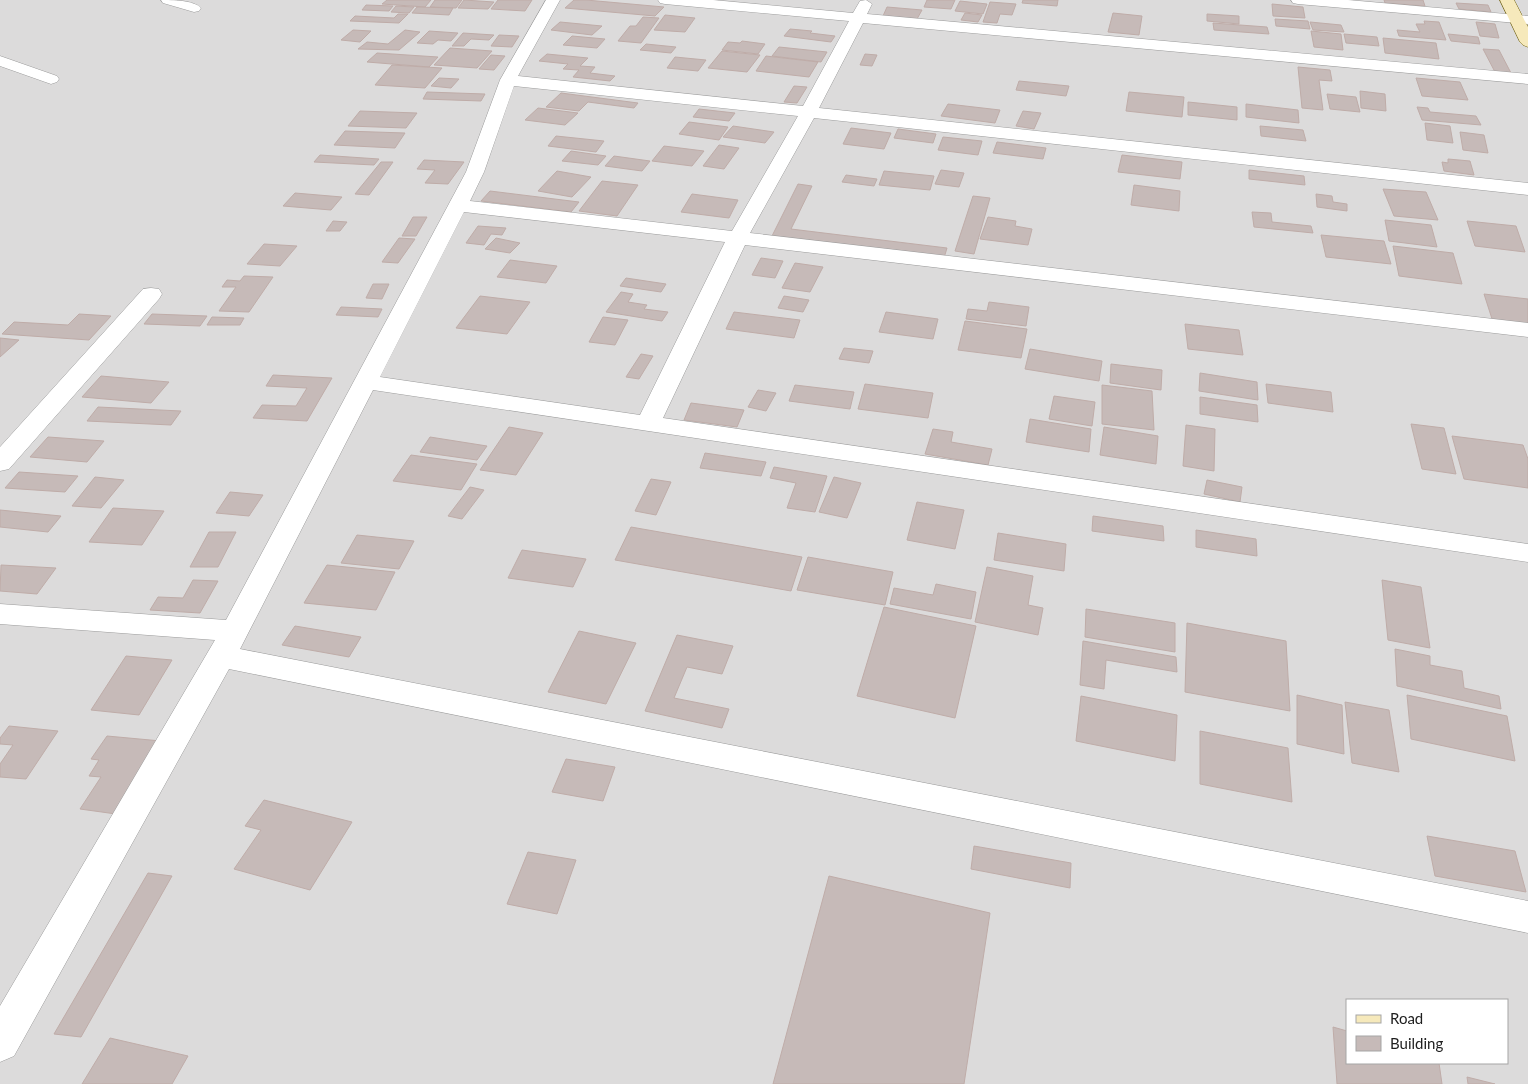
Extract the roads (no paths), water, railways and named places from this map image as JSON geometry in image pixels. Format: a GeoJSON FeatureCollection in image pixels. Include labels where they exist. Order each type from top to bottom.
{"type":"FeatureCollection","features":[{"type":"Feature","properties":{"kind":"main road"},"geometry":{"type":"LineString","coordinates":[[1507,0],[1522,19],[1528,42]]}},
{"type":"Feature","properties":{"kind":"street"},"geometry":{"type":"LineString","coordinates":[[168,0],[194,8]]}},
{"type":"Feature","properties":{"kind":"street"},"geometry":{"type":"LineString","coordinates":[[1,1038],[228,643],[475,172],[508,80],[553,0]]}},
{"type":"Feature","properties":{"kind":"street"},"geometry":{"type":"LineString","coordinates":[[665,0],[1528,79]]}},
{"type":"Feature","properties":{"kind":"street"},"geometry":{"type":"LineString","coordinates":[[648,424],[737,239],[808,113],[867,0]]}},
{"type":"Feature","properties":{"kind":"street"},"geometry":{"type":"LineString","coordinates":[[1298,0],[1522,19]]}},
{"type":"Feature","properties":{"kind":"street"},"geometry":{"type":"LineString","coordinates":[[0,61],[51,79]]}},
{"type":"Feature","properties":{"kind":"street"},"geometry":{"type":"LineString","coordinates":[[508,80],[1528,189]]}},
{"type":"Feature","properties":{"kind":"street"},"geometry":{"type":"LineString","coordinates":[[458,205],[1528,330]]}},
{"type":"Feature","properties":{"kind":"street"},"geometry":{"type":"LineString","coordinates":[[0,463],[151,294]]}},
{"type":"Feature","properties":{"kind":"street"},"geometry":{"type":"LineString","coordinates":[[365,382],[1528,553]]}},
{"type":"Feature","properties":{"kind":"street"},"geometry":{"type":"LineString","coordinates":[[0,614],[228,643],[1528,917]]}}]}
